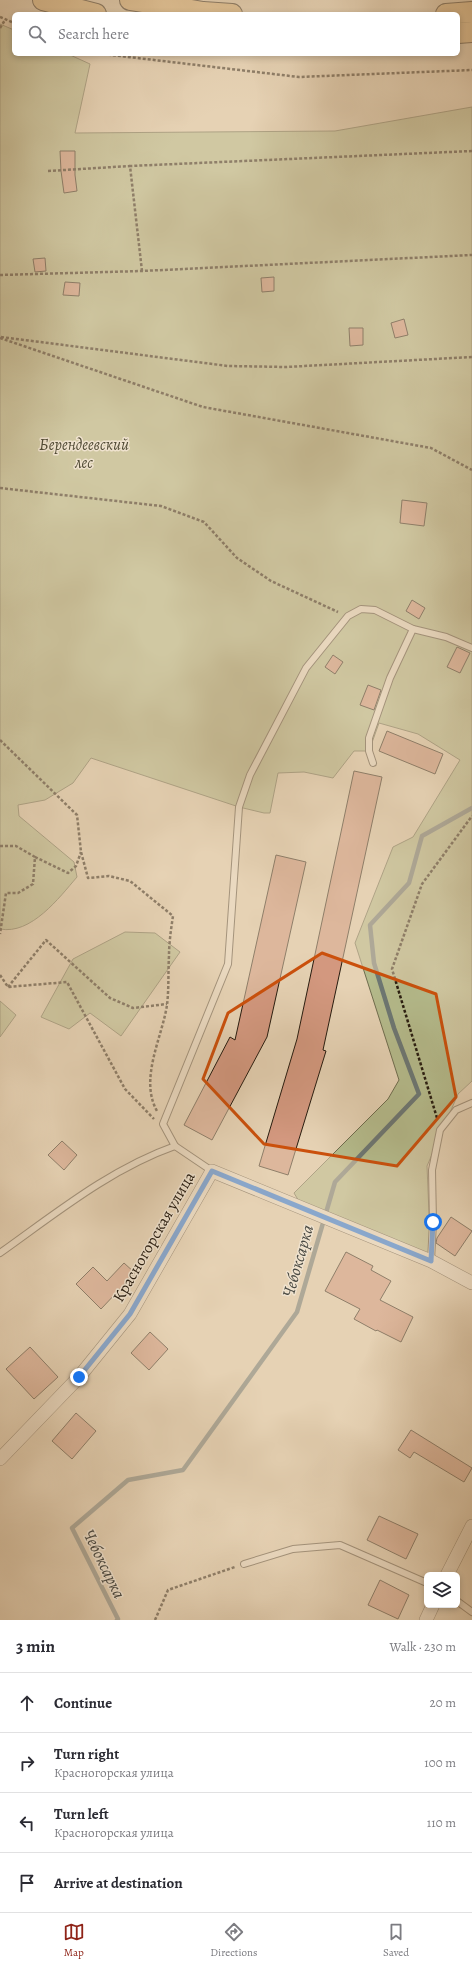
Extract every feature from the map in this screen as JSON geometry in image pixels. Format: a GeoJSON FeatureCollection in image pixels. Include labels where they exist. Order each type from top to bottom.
{"type":"FeatureCollection","features":[{"type":"Feature","properties":{"kind":"main road"},"geometry":{"type":"LineString","coordinates":[[43,0],[88,12]]}},
{"type":"Feature","properties":{"kind":"main road"},"geometry":{"type":"LineString","coordinates":[[130,0],[203,12]]}},
{"type":"Feature","properties":{"kind":"main road"},"geometry":{"type":"LineString","coordinates":[[460,13],[472,12]]}},
{"type":"Feature","properties":{"kind":"main road"},"geometry":{"type":"LineString","coordinates":[[460,33],[472,32]]}},
{"type":"Feature","properties":{"kind":"street","name":"Красногорская улица"},"geometry":{"type":"LineString","coordinates":[[0,1459],[79,1377],[130,1314],[212,1171],[431,1261],[472,1283]]}},
{"type":"Feature","properties":{"kind":"street"},"geometry":{"type":"LineString","coordinates":[[449,1572],[472,1526]]}},
{"type":"Feature","properties":{"kind":"street"},"geometry":{"type":"LineString","coordinates":[[426,1620],[432,1608]]}},
{"type":"Feature","properties":{"kind":"lane"},"geometry":{"type":"LineString","coordinates":[[212,1171],[175,1146],[164,1124],[228,964],[239,807],[250,775],[306,668],[348,616],[361,609],[375,610],[414,629],[446,637],[472,648]]}},
{"type":"Feature","properties":{"kind":"lane"},"geometry":{"type":"LineString","coordinates":[[373,762],[369,751],[369,738],[390,678],[414,629]]}},
{"type":"Feature","properties":{"kind":"lane"},"geometry":{"type":"LineString","coordinates":[[431,1261],[433,1222],[432,1170],[440,1130],[456,1110],[472,1102]]}},
{"type":"Feature","properties":{"kind":"lane"},"geometry":{"type":"LineString","coordinates":[[0,1253],[91,1189],[154,1153],[175,1146]]}},
{"type":"Feature","properties":{"kind":"lane"},"geometry":{"type":"LineString","coordinates":[[244,1564],[293,1549],[340,1545],[424,1582]]}},
{"type":"Feature","properties":{"kind":"lane"},"geometry":{"type":"LineString","coordinates":[[460,1603],[472,1612]]}},
{"type":"Feature","properties":{"kind":"path"},"geometry":{"type":"LineString","coordinates":[[0,17],[12,22]]}},
{"type":"Feature","properties":{"kind":"path"},"geometry":{"type":"LineString","coordinates":[[0,28],[6,20]]}},
{"type":"Feature","properties":{"kind":"path"},"geometry":{"type":"LineString","coordinates":[[120,56],[299,77],[472,70]]}},
{"type":"Feature","properties":{"kind":"path"},"geometry":{"type":"LineString","coordinates":[[48,171],[472,151]]}},
{"type":"Feature","properties":{"kind":"path"},"geometry":{"type":"LineString","coordinates":[[130,166],[142,271]]}},
{"type":"Feature","properties":{"kind":"path"},"geometry":{"type":"LineString","coordinates":[[0,275],[142,271],[472,255]]}},
{"type":"Feature","properties":{"kind":"path"},"geometry":{"type":"LineString","coordinates":[[0,338],[228,366],[286,367],[472,357]]}},
{"type":"Feature","properties":{"kind":"path"},"geometry":{"type":"LineString","coordinates":[[0,338],[203,407],[431,448],[472,470]]}},
{"type":"Feature","properties":{"kind":"path"},"geometry":{"type":"LineString","coordinates":[[0,488],[161,506],[204,522],[237,558],[271,582],[348,616]]}},
{"type":"Feature","properties":{"kind":"path"},"geometry":{"type":"LineString","coordinates":[[0,740],[77,815],[81,852],[88,878],[109,876],[130,881],[173,916],[169,953],[167,1004],[152,1071],[150,1088],[154,1106],[164,1124]]}},
{"type":"Feature","properties":{"kind":"path"},"geometry":{"type":"LineString","coordinates":[[440,1130],[392,969],[422,884],[472,816]]}},
{"type":"Feature","properties":{"kind":"path"},"geometry":{"type":"LineString","coordinates":[[0,846],[16,846],[68,873],[76,866],[81,852]]}},
{"type":"Feature","properties":{"kind":"path"},"geometry":{"type":"LineString","coordinates":[[0,934],[6,893],[18,893],[33,884],[35,857]]}},
{"type":"Feature","properties":{"kind":"path"},"geometry":{"type":"LineString","coordinates":[[8,987],[46,940],[110,998],[133,1008],[167,1004]]}},
{"type":"Feature","properties":{"kind":"path"},"geometry":{"type":"LineString","coordinates":[[0,975],[8,987]]}},
{"type":"Feature","properties":{"kind":"path"},"geometry":{"type":"LineString","coordinates":[[8,987],[67,982],[125,1089],[156,1121],[164,1124]]}},
{"type":"Feature","properties":{"kind":"path"},"geometry":{"type":"LineString","coordinates":[[156,1620],[168,1590],[244,1564]]}},
{"type":"Feature","properties":{"kind":"highlighted area"},"geometry":{"type":"Polygon","coordinates":[[[322,953],[436,994],[456,1097],[397,1166],[264,1144],[203,1079],[228,1013],[322,953]]]}},
{"type":"Feature","properties":{"kind":"green space","name":"Берендеевский лес"},"geometry":{"type":"Polygon","coordinates":[[[0,24],[12,29],[12,56],[72,56],[90,64],[75,133],[335,131],[472,107],[472,1081],[458,1094],[427,1166],[431,1261],[303,1208],[294,1193],[388,1099],[399,1080],[355,943],[393,847],[413,837],[460,760],[418,734],[379,723],[369,751],[354,751],[333,778],[304,772],[278,773],[270,813],[264,813],[239,807],[91,758],[73,783],[45,800],[18,805],[19,816],[74,862],[77,877],[53,904],[33,921],[23,926],[11,929],[0,929],[0,24]]]}},
{"type":"Feature","properties":{"kind":"green space"},"geometry":{"type":"Polygon","coordinates":[[[125,932],[155,933],[180,952],[121,1036],[90,1013],[69,1029],[41,1017],[73,959],[125,932]]]}},
{"type":"Feature","properties":{"kind":"green space"},"geometry":{"type":"Polygon","coordinates":[[[0,1001],[16,1015],[0,1037],[0,1001]]]}},
{"type":"Feature","properties":{"kind":"building"},"geometry":{"type":"Polygon","coordinates":[[[60,151],[75,151],[77,191],[64,193],[60,151]]]}},
{"type":"Feature","properties":{"kind":"building"},"geometry":{"type":"Polygon","coordinates":[[[45,258],[46,271],[35,272],[33,259],[45,258]]]}},
{"type":"Feature","properties":{"kind":"building"},"geometry":{"type":"Polygon","coordinates":[[[274,277],[274,291],[262,292],[261,278],[274,277]]]}},
{"type":"Feature","properties":{"kind":"building"},"geometry":{"type":"Polygon","coordinates":[[[65,282],[80,283],[79,296],[63,295],[65,282]]]}},
{"type":"Feature","properties":{"kind":"building"},"geometry":{"type":"Polygon","coordinates":[[[404,319],[408,335],[395,338],[391,323],[404,319]]]}},
{"type":"Feature","properties":{"kind":"building"},"geometry":{"type":"Polygon","coordinates":[[[349,328],[363,328],[363,345],[350,346],[349,328]]]}},
{"type":"Feature","properties":{"kind":"building"},"geometry":{"type":"Polygon","coordinates":[[[402,500],[427,503],[424,526],[400,523],[402,500]]]}},
{"type":"Feature","properties":{"kind":"building"},"geometry":{"type":"Polygon","coordinates":[[[412,600],[425,608],[419,619],[406,611],[412,600]]]}},
{"type":"Feature","properties":{"kind":"building"},"geometry":{"type":"Polygon","coordinates":[[[457,647],[470,653],[460,673],[447,667],[457,647]]]}},
{"type":"Feature","properties":{"kind":"building"},"geometry":{"type":"Polygon","coordinates":[[[333,655],[343,662],[335,674],[325,667],[333,655]]]}},
{"type":"Feature","properties":{"kind":"building"},"geometry":{"type":"Polygon","coordinates":[[[368,685],[381,690],[374,710],[360,705],[368,685]]]}},
{"type":"Feature","properties":{"kind":"building"},"geometry":{"type":"Polygon","coordinates":[[[387,731],[443,754],[435,774],[379,751],[387,731]]]}},
{"type":"Feature","properties":{"kind":"building"},"geometry":{"type":"Polygon","coordinates":[[[354,771],[382,777],[323,1050],[326,1051],[288,1175],[259,1166],[297,1039],[354,771]]]}},
{"type":"Feature","properties":{"kind":"building"},"geometry":{"type":"Polygon","coordinates":[[[276,855],[306,862],[267,1037],[212,1140],[184,1125],[230,1037],[235,1040],[276,855]]]}},
{"type":"Feature","properties":{"kind":"building"},"geometry":{"type":"Polygon","coordinates":[[[62,1141],[77,1155],[64,1170],[48,1155],[62,1141]]]}},
{"type":"Feature","properties":{"kind":"building"},"geometry":{"type":"Polygon","coordinates":[[[451,1217],[472,1231],[455,1256],[436,1243],[437,1238],[451,1217]]]}},
{"type":"Feature","properties":{"kind":"building"},"geometry":{"type":"Polygon","coordinates":[[[346,1252],[373,1266],[371,1270],[391,1281],[380,1300],[413,1317],[401,1342],[354,1319],[360,1309],[325,1291],[346,1252]]]}},
{"type":"Feature","properties":{"kind":"building"},"geometry":{"type":"Polygon","coordinates":[[[124,1263],[135,1273],[101,1309],[76,1284],[93,1267],[107,1281],[124,1263]]]}},
{"type":"Feature","properties":{"kind":"building"},"geometry":{"type":"Polygon","coordinates":[[[150,1332],[168,1349],[149,1370],[131,1353],[150,1332]]]}},
{"type":"Feature","properties":{"kind":"building"},"geometry":{"type":"Polygon","coordinates":[[[30,1347],[58,1377],[34,1399],[6,1369],[30,1347]]]}},
{"type":"Feature","properties":{"kind":"building"},"geometry":{"type":"Polygon","coordinates":[[[76,1413],[96,1431],[72,1459],[52,1441],[76,1413]]]}},
{"type":"Feature","properties":{"kind":"building"},"geometry":{"type":"Polygon","coordinates":[[[411,1430],[472,1468],[464,1482],[414,1452],[410,1458],[398,1450],[411,1430]]]}},
{"type":"Feature","properties":{"kind":"building"},"geometry":{"type":"Polygon","coordinates":[[[379,1516],[418,1534],[406,1559],[367,1540],[379,1516]]]}},
{"type":"Feature","properties":{"kind":"building"},"geometry":{"type":"Polygon","coordinates":[[[380,1580],[409,1595],[398,1619],[368,1605],[380,1580]]]}},
{"type":"Feature","properties":{"kind":"waterway","name":"Чебоксарка"},"geometry":{"type":"LineString","coordinates":[[117,1620],[118,1619],[72,1528],[128,1480],[183,1470],[297,1312],[335,1182],[419,1094],[394,1028],[374,963],[370,925],[409,883],[422,836],[472,808]]}},
{"type":"Feature","properties":{"kind":"route"},"geometry":{"type":"LineString","coordinates":[[79,1377],[130,1314],[212,1171],[431,1261],[433,1222]]}}]}
